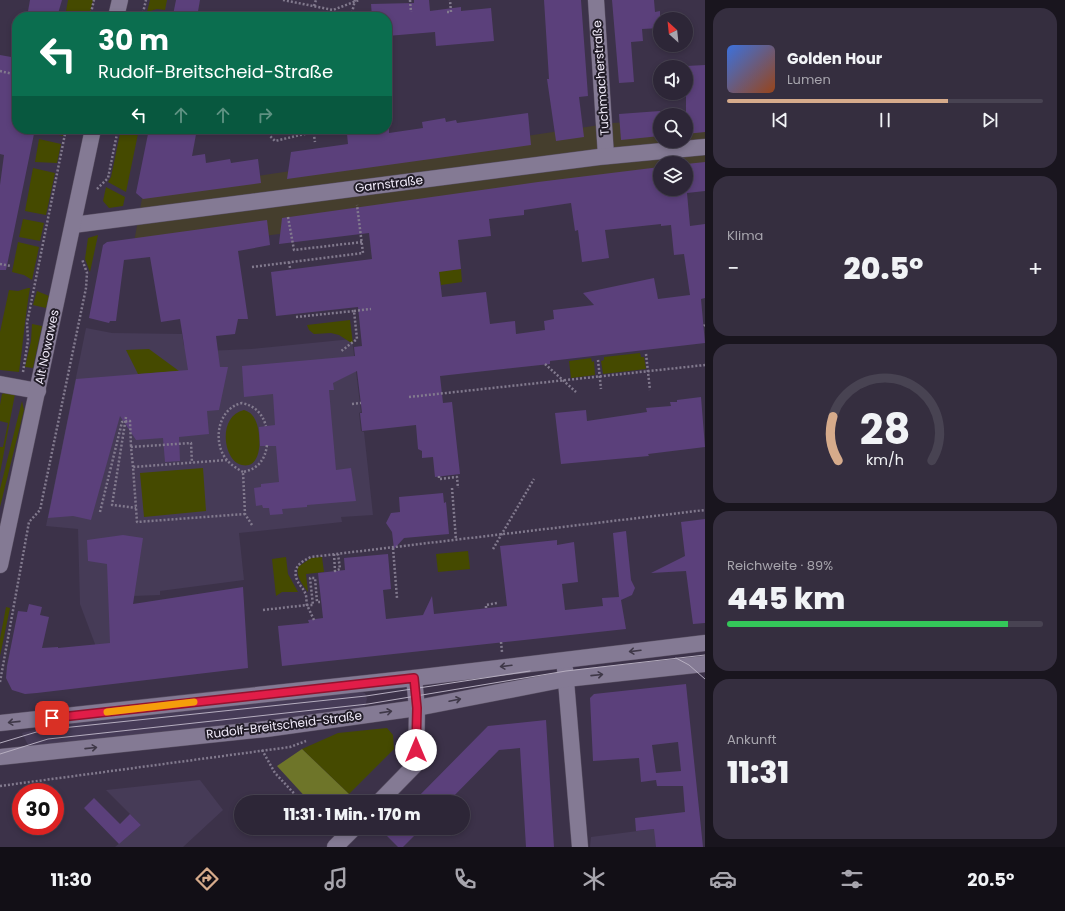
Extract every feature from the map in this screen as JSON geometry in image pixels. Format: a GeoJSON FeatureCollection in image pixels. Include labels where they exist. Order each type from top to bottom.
{"type":"FeatureCollection","features":[{"type":"Feature","properties":{"kind":"street"},"geometry":{"type":"LineString","coordinates":[[117,12],[120,0]]}},
{"type":"Feature","properties":{"kind":"street","name":"Tuchmacherstraße"},"geometry":{"type":"LineString","coordinates":[[596,0],[606,156]]}},
{"type":"Feature","properties":{"kind":"street","name":"Alt Nowawes"},"geometry":{"type":"LineString","coordinates":[[1,558],[92,134]]}},
{"type":"Feature","properties":{"kind":"street","name":"Garnstraße"},"geometry":{"type":"LineString","coordinates":[[73,225],[606,156],[705,147]]}},
{"type":"Feature","properties":{"kind":"street"},"geometry":{"type":"LineString","coordinates":[[0,384],[38,391]]}},
{"type":"Feature","properties":{"kind":"street"},"geometry":{"type":"LineString","coordinates":[[0,723],[414,678],[704,643],[705,665]]}},
{"type":"Feature","properties":{"kind":"street"},"geometry":{"type":"LineString","coordinates":[[564,659],[580,847]]}},
{"type":"Feature","properties":{"kind":"street","name":"Rudolf-Breitscheid-Straße"},"geometry":{"type":"LineString","coordinates":[[0,758],[266,729],[417,708],[566,679],[705,665]]}},
{"type":"Feature","properties":{"kind":"street"},"geometry":{"type":"LineString","coordinates":[[386,795],[416,764],[417,708],[414,678]]}},
{"type":"Feature","properties":{"kind":"street"},"geometry":{"type":"LineString","coordinates":[[335,847],[347,835]]}},
{"type":"Feature","properties":{"kind":"path"},"geometry":{"type":"LineString","coordinates":[[91,12],[94,0]]}},
{"type":"Feature","properties":{"kind":"path"},"geometry":{"type":"LineString","coordinates":[[143,12],[146,0]]}},
{"type":"Feature","properties":{"kind":"path"},"geometry":{"type":"LineString","coordinates":[[283,0],[333,10],[355,0],[359,0]]}},
{"type":"Feature","properties":{"kind":"path"},"geometry":{"type":"LineString","coordinates":[[314,6],[316,0]]}},
{"type":"Feature","properties":{"kind":"path"},"geometry":{"type":"LineString","coordinates":[[352,12],[355,0]]}},
{"type":"Feature","properties":{"kind":"path"},"geometry":{"type":"LineString","coordinates":[[410,0],[411,12]]}},
{"type":"Feature","properties":{"kind":"path"},"geometry":{"type":"LineString","coordinates":[[447,12],[451,12],[450,0]]}},
{"type":"Feature","properties":{"kind":"path"},"geometry":{"type":"LineString","coordinates":[[0,72],[12,74]]}},
{"type":"Feature","properties":{"kind":"path"},"geometry":{"type":"LineString","coordinates":[[21,388],[28,340],[27,323],[65,134]]}},
{"type":"Feature","properties":{"kind":"path"},"geometry":{"type":"LineString","coordinates":[[269,134],[275,141],[299,134]]}},
{"type":"Feature","properties":{"kind":"path"},"geometry":{"type":"LineString","coordinates":[[314,134],[315,142]]}},
{"type":"Feature","properties":{"kind":"path"},"geometry":{"type":"LineString","coordinates":[[252,267],[363,253],[355,188]]}},
{"type":"Feature","properties":{"kind":"path"},"geometry":{"type":"LineString","coordinates":[[288,217],[294,250],[362,242]]}},
{"type":"Feature","properties":{"kind":"path"},"geometry":{"type":"LineString","coordinates":[[290,262],[290,268]]}},
{"type":"Feature","properties":{"kind":"path"},"geometry":{"type":"LineString","coordinates":[[0,264],[12,266]]}},
{"type":"Feature","properties":{"kind":"path"},"geometry":{"type":"LineString","coordinates":[[0,682],[29,522],[40,510],[86,288]]}},
{"type":"Feature","properties":{"kind":"path"},"geometry":{"type":"LineString","coordinates":[[296,318],[371,309]]}},
{"type":"Feature","properties":{"kind":"path"},"geometry":{"type":"LineString","coordinates":[[340,352],[357,339],[354,311]]}},
{"type":"Feature","properties":{"kind":"path"},"geometry":{"type":"LineString","coordinates":[[646,354],[650,390]]}},
{"type":"Feature","properties":{"kind":"path"},"geometry":{"type":"LineString","coordinates":[[598,360],[602,389]]}},
{"type":"Feature","properties":{"kind":"path"},"geometry":{"type":"LineString","coordinates":[[545,364],[576,392]]}},
{"type":"Feature","properties":{"kind":"path"},"geometry":{"type":"LineString","coordinates":[[409,397],[705,365]]}},
{"type":"Feature","properties":{"kind":"path"},"geometry":{"type":"LineString","coordinates":[[243,472],[227,460],[220,446],[218,436],[223,417],[230,407],[242,403],[250,405],[261,414],[266,426]]}},
{"type":"Feature","properties":{"kind":"path"},"geometry":{"type":"LineString","coordinates":[[352,404],[361,403]]}},
{"type":"Feature","properties":{"kind":"path"},"geometry":{"type":"LineString","coordinates":[[126,417],[112,505],[136,508]]}},
{"type":"Feature","properties":{"kind":"path"},"geometry":{"type":"LineString","coordinates":[[100,512],[122,422],[130,421],[136,522],[245,514]]}},
{"type":"Feature","properties":{"kind":"path"},"geometry":{"type":"LineString","coordinates":[[131,447],[191,443],[192,463]]}},
{"type":"Feature","properties":{"kind":"path"},"geometry":{"type":"LineString","coordinates":[[243,472],[255,468],[260,464],[264,458],[267,445]]}},
{"type":"Feature","properties":{"kind":"path"},"geometry":{"type":"LineString","coordinates":[[133,467],[227,460]]}},
{"type":"Feature","properties":{"kind":"path"},"geometry":{"type":"LineString","coordinates":[[243,472],[245,514],[252,525]]}},
{"type":"Feature","properties":{"kind":"path"},"geometry":{"type":"LineString","coordinates":[[439,476],[439,479],[457,477],[458,488]]}},
{"type":"Feature","properties":{"kind":"path"},"geometry":{"type":"LineString","coordinates":[[493,549],[534,479]]}},
{"type":"Feature","properties":{"kind":"path"},"geometry":{"type":"LineString","coordinates":[[452,488],[456,540]]}},
{"type":"Feature","properties":{"kind":"path"},"geometry":{"type":"LineString","coordinates":[[314,620],[307,605],[305,592],[298,582],[295,574],[296,567],[300,561],[312,556],[393,548],[705,510]]}},
{"type":"Feature","properties":{"kind":"path"},"geometry":{"type":"LineString","coordinates":[[393,548],[397,598]]}},
{"type":"Feature","properties":{"kind":"path"},"geometry":{"type":"LineString","coordinates":[[365,551],[366,556]]}},
{"type":"Feature","properties":{"kind":"path"},"geometry":{"type":"LineString","coordinates":[[334,554],[335,571],[340,570],[338,554]]}},
{"type":"Feature","properties":{"kind":"path"},"geometry":{"type":"LineString","coordinates":[[263,610],[313,605],[310,578],[315,578],[317,602],[320,602]]}},
{"type":"Feature","properties":{"kind":"path"},"geometry":{"type":"LineString","coordinates":[[486,608],[486,605],[497,603]]}},
{"type":"Feature","properties":{"kind":"path"},"geometry":{"type":"LineString","coordinates":[[0,786],[290,747],[309,740]]}},
{"type":"Feature","properties":{"kind":"path"},"geometry":{"type":"LineString","coordinates":[[262,750],[275,773],[295,795]]}},
{"type":"Feature","properties":{"kind":"shaded area"},"geometry":{"type":"Polygon","coordinates":[[[68,0],[93,0],[90,12],[66,12],[68,0]]]}},
{"type":"Feature","properties":{"kind":"shaded area"},"geometry":{"type":"Polygon","coordinates":[[[150,0],[167,0],[165,10],[157,9],[147,12],[150,0]]]}},
{"type":"Feature","properties":{"kind":"shaded area"},"geometry":{"type":"Polygon","coordinates":[[[705,117],[705,179],[693,181],[693,156],[653,156],[653,186],[132,253],[143,193],[613,123],[653,120],[653,148],[693,148],[693,118],[705,117]]]}},
{"type":"Feature","properties":{"kind":"shaded area"},"geometry":{"type":"Polygon","coordinates":[[[120,134],[138,134],[126,192],[108,182],[111,177],[120,134]]]}},
{"type":"Feature","properties":{"kind":"shaded area"},"geometry":{"type":"Polygon","coordinates":[[[39,139],[61,144],[57,163],[35,162],[39,139]]]}},
{"type":"Feature","properties":{"kind":"shaded area"},"geometry":{"type":"Polygon","coordinates":[[[33,168],[55,173],[46,215],[25,211],[33,168]]]}},
{"type":"Feature","properties":{"kind":"shaded area"},"geometry":{"type":"Polygon","coordinates":[[[106,187],[125,197],[123,206],[109,208],[103,201],[106,187]]]}},
{"type":"Feature","properties":{"kind":"shaded area"},"geometry":{"type":"Polygon","coordinates":[[[23,219],[44,223],[40,241],[19,237],[23,219]]]}},
{"type":"Feature","properties":{"kind":"shaded area"},"geometry":{"type":"Polygon","coordinates":[[[98,235],[90,272],[85,259],[88,238],[98,235]]]}},
{"type":"Feature","properties":{"kind":"shaded area"},"geometry":{"type":"Polygon","coordinates":[[[18,242],[39,247],[32,280],[24,275],[12,272],[18,242]]]}},
{"type":"Feature","properties":{"kind":"shaded area"},"geometry":{"type":"Polygon","coordinates":[[[438,265],[450,270],[461,269],[462,282],[441,285],[438,265]]]}},
{"type":"Feature","properties":{"kind":"shaded area"},"geometry":{"type":"Polygon","coordinates":[[[30,288],[19,372],[0,370],[0,332],[9,290],[18,291],[30,288]]]}},
{"type":"Feature","properties":{"kind":"shaded area"},"geometry":{"type":"Polygon","coordinates":[[[37,291],[49,296],[46,308],[33,305],[37,291]]]}},
{"type":"Feature","properties":{"kind":"shaded area"},"geometry":{"type":"Polygon","coordinates":[[[350,320],[353,344],[339,335],[331,333],[314,334],[309,330],[307,325],[350,320]]]}},
{"type":"Feature","properties":{"kind":"shaded area"},"geometry":{"type":"Polygon","coordinates":[[[32,324],[42,326],[33,368],[25,367],[31,341],[32,324]]]}},
{"type":"Feature","properties":{"kind":"shaded area"},"geometry":{"type":"Polygon","coordinates":[[[86,328],[112,333],[182,334],[184,346],[206,351],[251,349],[352,339],[361,412],[359,413],[361,431],[364,432],[373,515],[341,517],[342,522],[239,533],[244,580],[160,591],[160,595],[133,596],[134,642],[95,652],[95,644],[80,604],[78,529],[46,526],[86,328]]]}},
{"type":"Feature","properties":{"kind":"shaded area"},"geometry":{"type":"Polygon","coordinates":[[[149,349],[179,371],[138,374],[126,350],[149,349]]]}},
{"type":"Feature","properties":{"kind":"shaded area"},"geometry":{"type":"Polygon","coordinates":[[[640,353],[641,357],[644,357],[646,369],[603,374],[601,361],[604,360],[604,357],[640,353]]]}},
{"type":"Feature","properties":{"kind":"shaded area"},"geometry":{"type":"Polygon","coordinates":[[[591,358],[592,362],[594,361],[595,375],[571,378],[569,361],[591,358]]]}},
{"type":"Feature","properties":{"kind":"shaded area"},"geometry":{"type":"Polygon","coordinates":[[[6,392],[15,394],[0,473],[0,447],[3,447],[8,423],[0,421],[0,405],[2,394],[6,392]]]}},
{"type":"Feature","properties":{"kind":"shaded area"},"geometry":{"type":"Polygon","coordinates":[[[22,401],[24,410],[0,507],[0,489],[22,401]]]}},
{"type":"Feature","properties":{"kind":"shaded area"},"geometry":{"type":"Polygon","coordinates":[[[244,410],[248,411],[255,420],[259,437],[258,454],[255,461],[249,465],[242,465],[230,456],[226,438],[226,429],[230,421],[235,414],[244,410]]]}},
{"type":"Feature","properties":{"kind":"shaded area"},"geometry":{"type":"Polygon","coordinates":[[[203,468],[206,511],[144,517],[140,473],[203,468]]]}},
{"type":"Feature","properties":{"kind":"shaded area"},"geometry":{"type":"Polygon","coordinates":[[[468,551],[470,569],[438,572],[436,554],[468,551]]]}},
{"type":"Feature","properties":{"kind":"shaded area"},"geometry":{"type":"Polygon","coordinates":[[[286,557],[288,574],[298,592],[282,592],[276,596],[272,559],[286,557]]]}},
{"type":"Feature","properties":{"kind":"shaded area"},"geometry":{"type":"Polygon","coordinates":[[[322,557],[324,572],[306,574],[308,592],[299,577],[298,567],[311,558],[322,557]]]}},
{"type":"Feature","properties":{"kind":"shaded area"},"geometry":{"type":"Polygon","coordinates":[[[6,607],[10,608],[0,656],[0,639],[6,607]]]}},
{"type":"Feature","properties":{"kind":"shaded area"},"geometry":{"type":"Polygon","coordinates":[[[358,691],[365,693],[367,699],[364,710],[29,747],[22,733],[55,725],[358,691]]]}},
{"type":"Feature","properties":{"kind":"shaded area"},"geometry":{"type":"Polygon","coordinates":[[[387,728],[393,735],[394,749],[349,794],[302,749],[338,733],[387,728]]]}},
{"type":"Feature","properties":{"kind":"shaded area"},"geometry":{"type":"Polygon","coordinates":[[[200,780],[223,810],[183,847],[115,847],[141,825],[106,790],[200,780]]]}},
{"type":"Feature","properties":{"kind":"shaded area"},"geometry":{"type":"Polygon","coordinates":[[[700,823],[702,847],[590,847],[591,837],[700,823]]]}},
{"type":"Feature","properties":{"kind":"green space"},"geometry":{"type":"Polygon","coordinates":[[[302,749],[349,794],[304,795],[277,766],[302,749]]]}},
{"type":"Feature","properties":{"kind":"building"},"geometry":{"type":"Polygon","coordinates":[[[30,0],[62,0],[58,12],[28,12],[30,0]]]}},
{"type":"Feature","properties":{"kind":"building"},"geometry":{"type":"Polygon","coordinates":[[[176,0],[200,0],[198,12],[174,12],[176,0]]]}},
{"type":"Feature","properties":{"kind":"building"},"geometry":{"type":"Polygon","coordinates":[[[414,0],[429,0],[430,11],[461,7],[461,11],[491,8],[494,41],[436,46],[435,32],[392,36],[392,12],[372,12],[371,4],[414,3],[414,0]]]}},
{"type":"Feature","properties":{"kind":"building"},"geometry":{"type":"Polygon","coordinates":[[[544,0],[581,0],[588,96],[579,97],[584,137],[556,141],[547,79],[549,79],[544,0]]]}},
{"type":"Feature","properties":{"kind":"building"},"geometry":{"type":"Polygon","coordinates":[[[612,0],[654,0],[655,12],[653,12],[653,28],[642,29],[643,41],[631,42],[634,82],[619,83],[612,0]]]}},
{"type":"Feature","properties":{"kind":"building"},"geometry":{"type":"Polygon","coordinates":[[[0,55],[12,57],[12,134],[34,134],[6,270],[0,270],[0,185],[4,155],[0,154],[0,55]]]}},
{"type":"Feature","properties":{"kind":"building"},"geometry":{"type":"Polygon","coordinates":[[[705,65],[705,132],[693,133],[693,108],[686,108],[686,100],[693,100],[693,66],[705,65]]]}},
{"type":"Feature","properties":{"kind":"building"},"geometry":{"type":"Polygon","coordinates":[[[653,112],[653,137],[621,140],[619,114],[653,112]]]}},
{"type":"Feature","properties":{"kind":"building"},"geometry":{"type":"Polygon","coordinates":[[[528,113],[531,145],[287,179],[291,152],[348,144],[347,134],[392,134],[392,133],[423,128],[422,122],[445,118],[446,122],[456,120],[457,123],[528,113]]]}},
{"type":"Feature","properties":{"kind":"building"},"geometry":{"type":"Polygon","coordinates":[[[148,134],[196,134],[192,156],[205,154],[206,163],[230,159],[231,163],[258,159],[261,183],[143,199],[136,193],[148,134]]]}},
{"type":"Feature","properties":{"kind":"building"},"geometry":{"type":"Polygon","coordinates":[[[705,162],[705,191],[693,192],[693,163],[705,162]]]}},
{"type":"Feature","properties":{"kind":"building"},"geometry":{"type":"Polygon","coordinates":[[[653,168],[653,196],[687,196],[690,226],[705,224],[705,298],[701,299],[705,343],[550,361],[550,364],[440,376],[443,403],[452,402],[460,474],[435,477],[433,457],[422,458],[422,451],[418,449],[416,425],[362,431],[360,413],[362,413],[357,371],[333,383],[334,390],[329,390],[336,470],[351,468],[356,501],[307,505],[307,507],[282,509],[283,514],[270,515],[269,508],[263,508],[262,505],[256,506],[254,488],[261,487],[261,484],[279,482],[276,446],[260,446],[259,427],[275,425],[273,394],[244,397],[242,366],[355,356],[354,347],[362,346],[358,307],[276,316],[271,272],[372,259],[369,233],[279,244],[282,218],[538,182],[653,168]],[[571,203],[524,210],[524,215],[489,219],[491,236],[458,240],[461,269],[439,272],[442,297],[486,292],[490,324],[515,321],[516,334],[545,330],[544,321],[554,319],[553,310],[594,305],[583,293],[654,278],[658,299],[690,295],[684,254],[674,255],[671,225],[661,226],[661,224],[605,230],[609,258],[582,262],[578,230],[575,231],[571,203]]]}},
{"type":"Feature","properties":{"kind":"building"},"geometry":{"type":"Polygon","coordinates":[[[267,220],[270,245],[238,251],[248,319],[238,319],[235,334],[216,336],[220,367],[228,367],[219,410],[207,411],[209,434],[179,437],[180,461],[165,462],[163,438],[136,440],[120,416],[91,520],[73,516],[48,518],[76,379],[188,370],[180,319],[161,322],[150,257],[124,260],[116,321],[110,321],[109,323],[89,318],[103,245],[107,242],[267,220]]]}},
{"type":"Feature","properties":{"kind":"building"},"geometry":{"type":"Polygon","coordinates":[[[701,397],[705,447],[648,454],[649,456],[561,464],[555,413],[586,410],[587,421],[647,412],[646,408],[671,406],[670,402],[701,397]]]}},
{"type":"Feature","properties":{"kind":"building"},"geometry":{"type":"Polygon","coordinates":[[[443,493],[444,503],[446,502],[449,534],[404,538],[394,549],[392,532],[386,523],[391,513],[400,512],[399,497],[443,493]]]}},
{"type":"Feature","properties":{"kind":"building"},"geometry":{"type":"Polygon","coordinates":[[[705,519],[705,623],[693,624],[686,571],[651,573],[685,556],[681,522],[705,519]]]}},
{"type":"Feature","properties":{"kind":"building"},"geometry":{"type":"Polygon","coordinates":[[[626,531],[631,580],[635,588],[632,595],[621,600],[626,629],[282,666],[278,626],[309,623],[308,620],[323,618],[318,573],[345,570],[344,558],[388,554],[391,589],[383,590],[386,619],[423,615],[432,596],[434,614],[507,606],[500,546],[557,540],[557,545],[574,542],[578,582],[562,584],[565,610],[603,606],[602,598],[619,597],[613,533],[626,531]]]}},
{"type":"Feature","properties":{"kind":"building"},"geometry":{"type":"Polygon","coordinates":[[[123,535],[143,538],[133,604],[243,587],[248,668],[37,693],[25,694],[12,690],[6,678],[7,666],[18,611],[27,612],[29,604],[42,607],[40,615],[49,617],[42,648],[110,643],[107,564],[88,561],[87,540],[123,535]]]}},
{"type":"Feature","properties":{"kind":"building"},"geometry":{"type":"Polygon","coordinates":[[[686,684],[703,847],[656,847],[654,829],[636,831],[635,818],[685,812],[683,786],[657,786],[656,780],[641,782],[639,758],[593,761],[590,698],[594,694],[686,684]],[[678,742],[652,745],[656,773],[681,771],[678,742]]]}},
{"type":"Feature","properties":{"kind":"building"},"geometry":{"type":"Polygon","coordinates":[[[546,720],[554,847],[526,847],[520,748],[499,750],[455,795],[420,795],[488,726],[546,720]]]}},
{"type":"Feature","properties":{"kind":"building"},"geometry":{"type":"Polygon","coordinates":[[[94,798],[120,824],[130,814],[141,825],[119,844],[84,808],[94,798]]]}},
{"type":"Feature","properties":{"kind":"building"},"geometry":{"type":"Polygon","coordinates":[[[386,835],[415,835],[403,847],[398,847],[386,835]]]}},
{"type":"Feature","properties":{"kind":"tram line"},"geometry":{"type":"LineString","coordinates":[[0,754],[48,739],[368,704],[566,671],[705,655]]}},
{"type":"Feature","properties":{"kind":"tram line"},"geometry":{"type":"LineString","coordinates":[[676,658],[689,665],[705,679]]}},
{"type":"Feature","properties":{"kind":"tram line"},"geometry":{"type":"LineString","coordinates":[[0,743],[43,730],[366,696],[530,671]]}},
{"type":"Feature","properties":{"kind":"slow traffic"},"geometry":{"type":"LineString","coordinates":[[107,712],[194,702]]}},
{"type":"Feature","properties":{"kind":"route"},"geometry":{"type":"LineString","coordinates":[[52,718],[414,678],[417,708],[416,750]]}}]}
